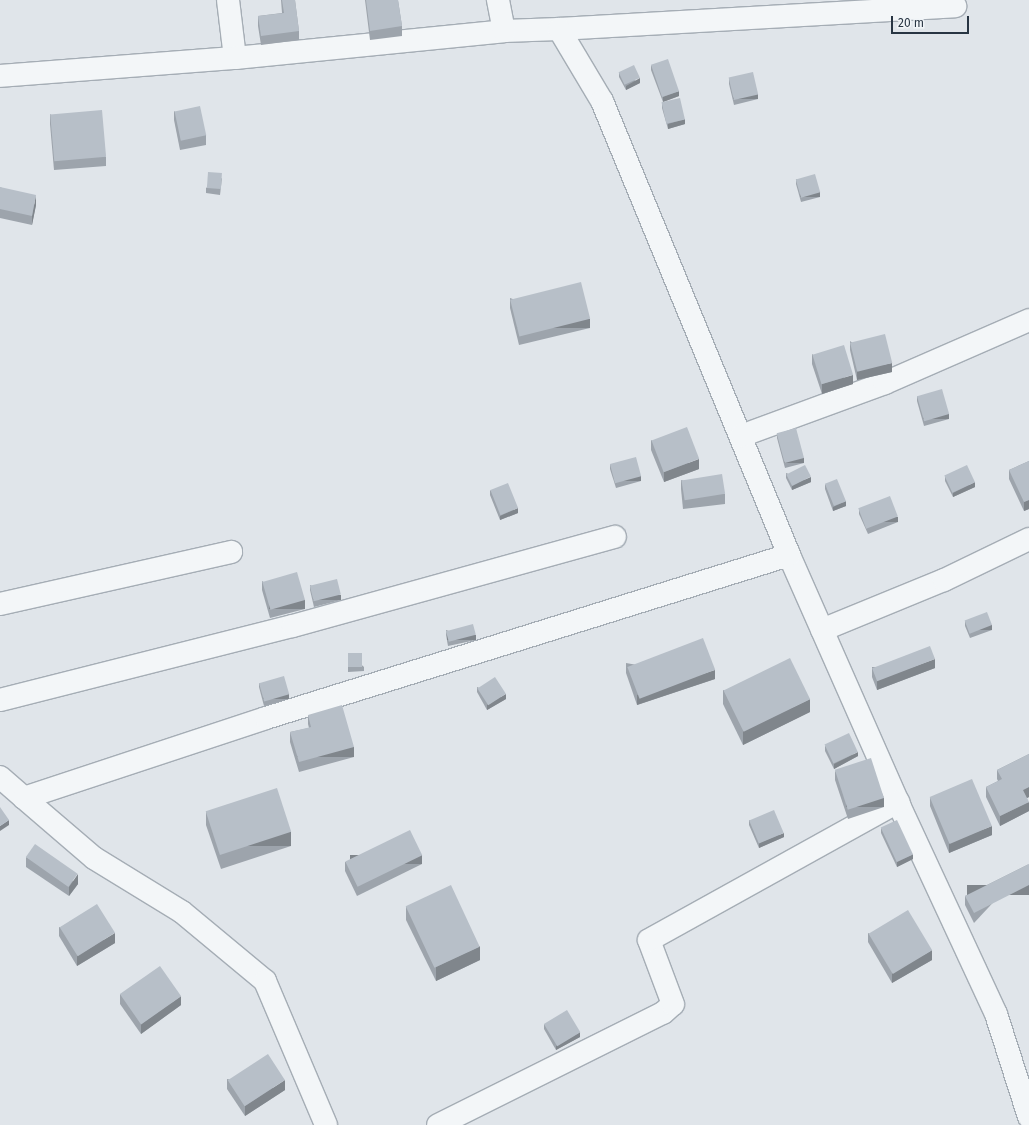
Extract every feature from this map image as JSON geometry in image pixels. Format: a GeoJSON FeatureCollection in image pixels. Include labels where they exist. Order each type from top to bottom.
{"type":"FeatureCollection","features":[{"type":"Feature","properties":{"kind":"street"},"geometry":{"type":"LineString","coordinates":[[228,0],[236,58]]}},
{"type":"Feature","properties":{"kind":"street"},"geometry":{"type":"LineString","coordinates":[[498,0],[504,31]]}},
{"type":"Feature","properties":{"kind":"street"},"geometry":{"type":"LineString","coordinates":[[0,76],[236,58],[504,31],[955,6]]}},
{"type":"Feature","properties":{"kind":"street"},"geometry":{"type":"LineString","coordinates":[[559,29],[602,101],[789,555],[898,802],[996,1014],[1029,1117]]}},
{"type":"Feature","properties":{"kind":"street"},"geometry":{"type":"LineString","coordinates":[[741,436],[886,383],[1029,320]]}},
{"type":"Feature","properties":{"kind":"street"},"geometry":{"type":"LineString","coordinates":[[0,700],[293,626],[615,537]]}},
{"type":"Feature","properties":{"kind":"street"},"geometry":{"type":"LineString","coordinates":[[822,630],[944,580],[1029,539]]}},
{"type":"Feature","properties":{"kind":"street"},"geometry":{"type":"LineString","coordinates":[[0,604],[231,552]]}},
{"type":"Feature","properties":{"kind":"street"},"geometry":{"type":"LineString","coordinates":[[24,798],[266,718],[789,555]]}},
{"type":"Feature","properties":{"kind":"street"},"geometry":{"type":"LineString","coordinates":[[0,777],[94,858],[182,912],[265,981],[326,1125]]}},
{"type":"Feature","properties":{"kind":"street"},"geometry":{"type":"LineString","coordinates":[[438,1125],[663,1013],[673,1004],[649,940],[898,802]]}},
{"type":"Feature","properties":{"kind":"building"},"geometry":{"type":"Polygon","coordinates":[[[282,0],[295,0],[299,31],[261,36],[258,16],[284,13],[282,0]]]}},
{"type":"Feature","properties":{"kind":"building"},"geometry":{"type":"Polygon","coordinates":[[[366,0],[398,0],[402,26],[370,31],[366,0]]]}},
{"type":"Feature","properties":{"kind":"building"},"geometry":{"type":"Polygon","coordinates":[[[668,59],[679,91],[662,97],[651,65],[668,59]]]}},
{"type":"Feature","properties":{"kind":"building"},"geometry":{"type":"Polygon","coordinates":[[[634,65],[640,78],[625,85],[619,72],[634,65]]]}},
{"type":"Feature","properties":{"kind":"building"},"geometry":{"type":"Polygon","coordinates":[[[753,72],[758,94],[734,100],[729,78],[753,72]]]}},
{"type":"Feature","properties":{"kind":"building"},"geometry":{"type":"Polygon","coordinates":[[[680,98],[685,119],[666,124],[661,102],[680,98]]]}},
{"type":"Feature","properties":{"kind":"building"},"geometry":{"type":"Polygon","coordinates":[[[200,106],[206,135],[181,141],[175,111],[200,106]]]}},
{"type":"Feature","properties":{"kind":"building"},"geometry":{"type":"Polygon","coordinates":[[[102,110],[106,157],[54,161],[50,115],[102,110]]]}},
{"type":"Feature","properties":{"kind":"building"},"geometry":{"type":"Polygon","coordinates":[[[208,172],[222,173],[221,189],[207,188],[208,172]]]}},
{"type":"Feature","properties":{"kind":"building"},"geometry":{"type":"Polygon","coordinates":[[[815,174],[820,192],[801,198],[796,180],[815,174]]]}},
{"type":"Feature","properties":{"kind":"building"},"geometry":{"type":"Polygon","coordinates":[[[0,187],[36,195],[32,216],[0,209],[0,187]]]}},
{"type":"Feature","properties":{"kind":"building"},"geometry":{"type":"Polygon","coordinates":[[[581,282],[590,319],[519,337],[510,300],[581,282]]]}},
{"type":"Feature","properties":{"kind":"building"},"geometry":{"type":"Polygon","coordinates":[[[885,334],[892,363],[857,372],[850,343],[885,334]]]}},
{"type":"Feature","properties":{"kind":"building"},"geometry":{"type":"Polygon","coordinates":[[[844,345],[853,375],[822,384],[812,355],[844,345]]]}},
{"type":"Feature","properties":{"kind":"building"},"geometry":{"type":"Polygon","coordinates":[[[942,389],[949,414],[924,421],[917,396],[942,389]]]}},
{"type":"Feature","properties":{"kind":"building"},"geometry":{"type":"Polygon","coordinates":[[[687,427],[699,459],[664,472],[652,441],[687,427]]]}},
{"type":"Feature","properties":{"kind":"building"},"geometry":{"type":"Polygon","coordinates":[[[796,428],[804,458],[785,463],[777,433],[796,428]]]}},
{"type":"Feature","properties":{"kind":"building"},"geometry":{"type":"Polygon","coordinates":[[[636,457],[641,476],[615,483],[610,464],[636,457]]]}},
{"type":"Feature","properties":{"kind":"building"},"geometry":{"type":"Polygon","coordinates":[[[1029,461],[1029,500],[1024,502],[1009,470],[1029,461]]]}},
{"type":"Feature","properties":{"kind":"building"},"geometry":{"type":"Polygon","coordinates":[[[805,465],[811,477],[792,486],[786,475],[805,465]]]}},
{"type":"Feature","properties":{"kind":"building"},"geometry":{"type":"Polygon","coordinates":[[[967,465],[975,482],[952,493],[944,476],[967,465]]]}},
{"type":"Feature","properties":{"kind":"building"},"geometry":{"type":"Polygon","coordinates":[[[722,474],[725,494],[685,500],[682,480],[722,474]]]}},
{"type":"Feature","properties":{"kind":"building"},"geometry":{"type":"Polygon","coordinates":[[[837,479],[846,501],[834,506],[825,484],[837,479]]]}},
{"type":"Feature","properties":{"kind":"building"},"geometry":{"type":"Polygon","coordinates":[[[508,483],[518,508],[500,515],[490,490],[508,483]]]}},
{"type":"Feature","properties":{"kind":"building"},"geometry":{"type":"Polygon","coordinates":[[[890,496],[898,517],[866,529],[858,508],[890,496]]]}},
{"type":"Feature","properties":{"kind":"building"},"geometry":{"type":"Polygon","coordinates":[[[297,572],[305,600],[270,610],[262,582],[297,572]]]}},
{"type":"Feature","properties":{"kind":"building"},"geometry":{"type":"Polygon","coordinates":[[[337,579],[341,595],[314,601],[310,586],[337,579]]]}},
{"type":"Feature","properties":{"kind":"building"},"geometry":{"type":"Polygon","coordinates":[[[987,612],[992,625],[970,634],[965,621],[987,612]]]}},
{"type":"Feature","properties":{"kind":"building"},"geometry":{"type":"Polygon","coordinates":[[[473,624],[476,635],[449,642],[446,631],[473,624]]]}},
{"type":"Feature","properties":{"kind":"building"},"geometry":{"type":"Polygon","coordinates":[[[703,638],[715,670],[640,699],[627,667],[703,638]]]}},
{"type":"Feature","properties":{"kind":"building"},"geometry":{"type":"Polygon","coordinates":[[[930,646],[935,659],[877,681],[872,668],[930,646]]]}},
{"type":"Feature","properties":{"kind":"building"},"geometry":{"type":"Polygon","coordinates":[[[348,653],[362,653],[362,667],[348,667],[348,653]]]}},
{"type":"Feature","properties":{"kind":"building"},"geometry":{"type":"Polygon","coordinates":[[[790,658],[810,699],[744,732],[723,690],[790,658]]]}},
{"type":"Feature","properties":{"kind":"building"},"geometry":{"type":"Polygon","coordinates":[[[284,676],[289,694],[264,701],[259,683],[284,676]]]}},
{"type":"Feature","properties":{"kind":"building"},"geometry":{"type":"Polygon","coordinates":[[[495,677],[506,694],[488,705],[477,688],[495,677]]]}},
{"type":"Feature","properties":{"kind":"building"},"geometry":{"type":"Polygon","coordinates":[[[342,705],[354,747],[299,762],[290,732],[311,727],[308,715],[342,705]]]}},
{"type":"Feature","properties":{"kind":"building"},"geometry":{"type":"Polygon","coordinates":[[[849,733],[858,752],[833,763],[825,744],[849,733]]]}},
{"type":"Feature","properties":{"kind":"building"},"geometry":{"type":"Polygon","coordinates":[[[1029,754],[1029,787],[1023,790],[1029,802],[1000,816],[986,787],[1002,779],[997,770],[1029,754]]]}},
{"type":"Feature","properties":{"kind":"building"},"geometry":{"type":"Polygon","coordinates":[[[871,758],[884,798],[848,810],[835,770],[871,758]]]}},
{"type":"Feature","properties":{"kind":"building"},"geometry":{"type":"Polygon","coordinates":[[[972,779],[992,826],[950,844],[930,797],[972,779]]]}},
{"type":"Feature","properties":{"kind":"building"},"geometry":{"type":"Polygon","coordinates":[[[277,788],[291,832],[220,855],[206,811],[277,788]]]}},
{"type":"Feature","properties":{"kind":"building"},"geometry":{"type":"Polygon","coordinates":[[[0,807],[9,820],[0,826],[0,807]]]}},
{"type":"Feature","properties":{"kind":"building"},"geometry":{"type":"Polygon","coordinates":[[[774,810],[784,833],[759,844],[749,821],[774,810]]]}},
{"type":"Feature","properties":{"kind":"building"},"geometry":{"type":"Polygon","coordinates":[[[897,820],[913,854],[897,862],[881,828],[897,820]]]}},
{"type":"Feature","properties":{"kind":"building"},"geometry":{"type":"Polygon","coordinates":[[[410,830],[422,855],[358,887],[345,862],[410,830]]]}},
{"type":"Feature","properties":{"kind":"building"},"geometry":{"type":"Polygon","coordinates":[[[35,844],[78,874],[68,887],[26,857],[35,844]]]}},
{"type":"Feature","properties":{"kind":"building"},"geometry":{"type":"Polygon","coordinates":[[[1029,864],[1029,885],[974,913],[965,896],[1029,864]]]}},
{"type":"Feature","properties":{"kind":"building"},"geometry":{"type":"Polygon","coordinates":[[[451,885],[480,947],[434,968],[406,906],[451,885]]]}},
{"type":"Feature","properties":{"kind":"building"},"geometry":{"type":"Polygon","coordinates":[[[97,904],[115,933],[78,956],[60,927],[97,904]]]}},
{"type":"Feature","properties":{"kind":"building"},"geometry":{"type":"Polygon","coordinates":[[[908,910],[932,950],[893,974],[869,934],[908,910]]]}},
{"type":"Feature","properties":{"kind":"building"},"geometry":{"type":"Polygon","coordinates":[[[160,966],[181,996],[141,1024],[120,994],[160,966]]]}},
{"type":"Feature","properties":{"kind":"building"},"geometry":{"type":"Polygon","coordinates":[[[567,1010],[580,1032],[557,1046],[544,1024],[567,1010]]]}},
{"type":"Feature","properties":{"kind":"building"},"geometry":{"type":"Polygon","coordinates":[[[268,1054],[285,1080],[245,1106],[228,1080],[268,1054]]]}}]}
